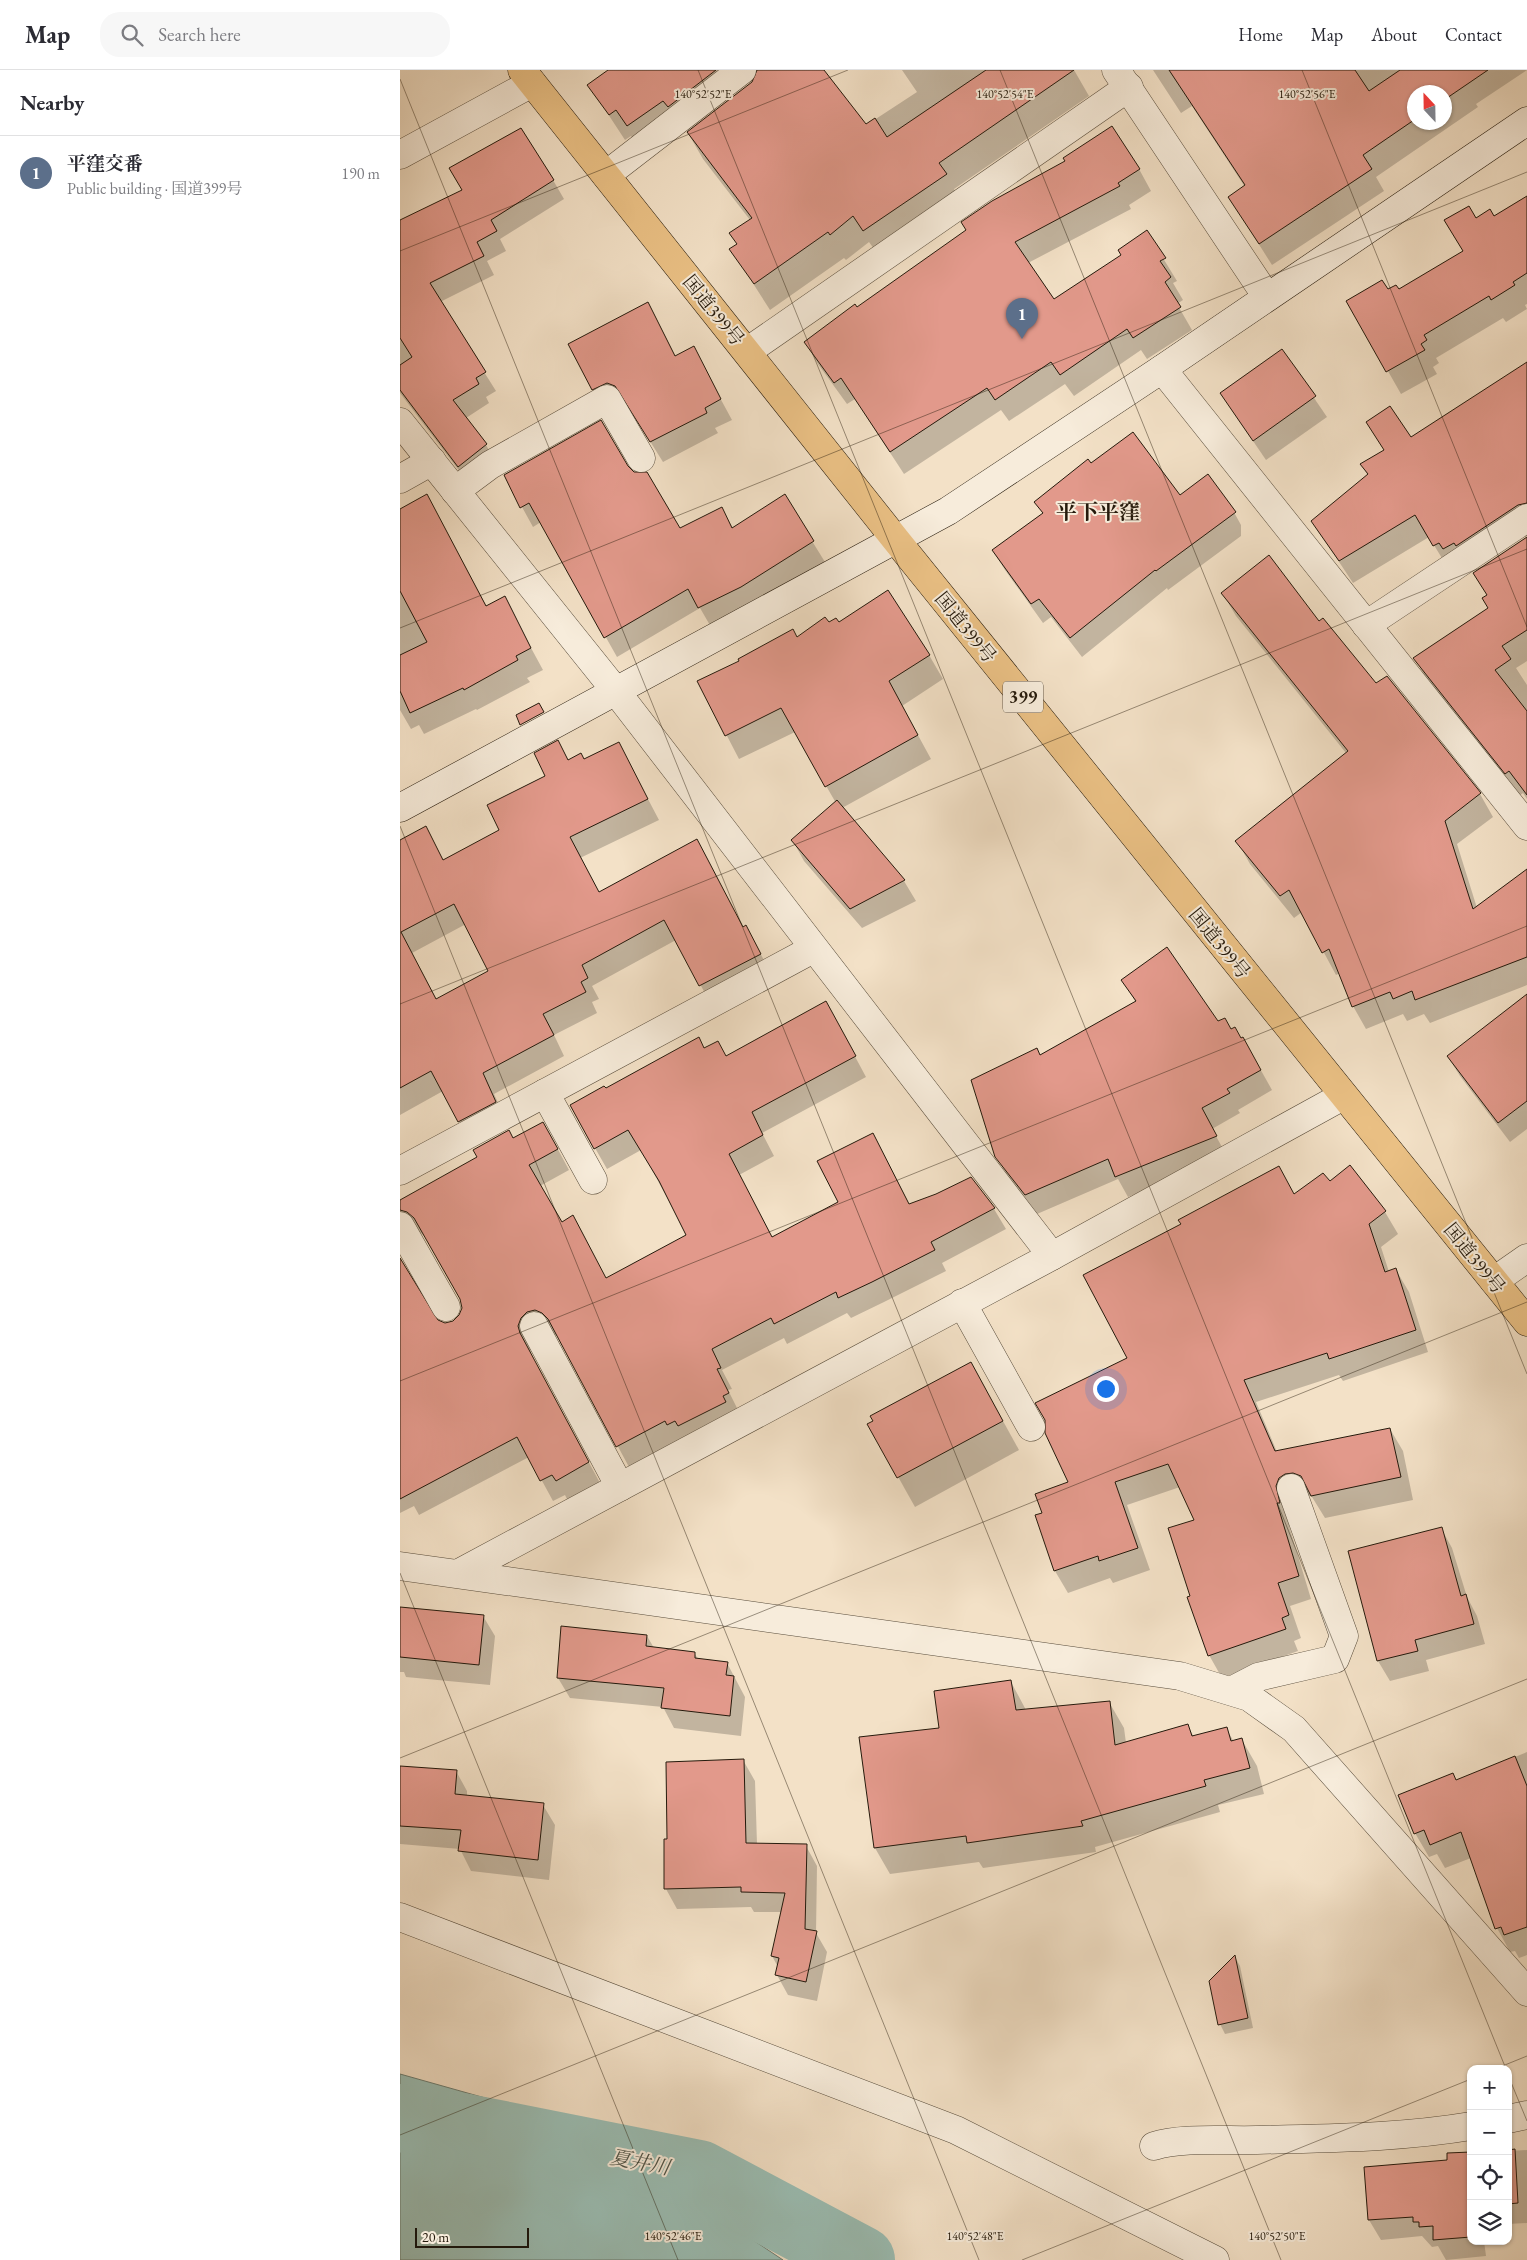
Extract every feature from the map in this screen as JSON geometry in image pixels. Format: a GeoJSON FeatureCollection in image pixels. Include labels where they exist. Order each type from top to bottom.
{"type":"FeatureCollection","features":[{"type":"Feature","properties":{"kind":"highway","name":"国道399号"},"geometry":{"type":"LineString","coordinates":[[527,76],[748,351],[896,540],[1527,1322]]}},
{"type":"Feature","properties":{"kind":"street"},"geometry":{"type":"LineString","coordinates":[[606,175],[742,70]]}},
{"type":"Feature","properties":{"kind":"street"},"geometry":{"type":"LineString","coordinates":[[400,155],[527,76]]}},
{"type":"Feature","properties":{"kind":"street"},"geometry":{"type":"LineString","coordinates":[[748,351],[1122,78],[1267,297]]}},
{"type":"Feature","properties":{"kind":"street"},"geometry":{"type":"LineString","coordinates":[[400,808],[615,690],[896,540],[948,510],[1162,369],[1527,121]]}},
{"type":"Feature","properties":{"kind":"street"},"geometry":{"type":"LineString","coordinates":[[1162,369],[1527,826]]}},
{"type":"Feature","properties":{"kind":"street"},"geometry":{"type":"LineString","coordinates":[[455,490],[490,465],[607,399],[642,458]]}},
{"type":"Feature","properties":{"kind":"street"},"geometry":{"type":"LineString","coordinates":[[400,422],[615,690],[813,949],[1052,1256]]}},
{"type":"Feature","properties":{"kind":"street"},"geometry":{"type":"LineString","coordinates":[[400,479],[432,461]]}},
{"type":"Feature","properties":{"kind":"street"},"geometry":{"type":"LineString","coordinates":[[1366,625],[1527,518]]}},
{"type":"Feature","properties":{"kind":"street"},"geometry":{"type":"LineString","coordinates":[[400,1171],[813,949]]}},
{"type":"Feature","properties":{"kind":"street"},"geometry":{"type":"LineString","coordinates":[[545,1093],[593,1180]]}},
{"type":"Feature","properties":{"kind":"street"},"geometry":{"type":"LineString","coordinates":[[459,1573],[1052,1256],[1343,1096]]}},
{"type":"Feature","properties":{"kind":"street"},"geometry":{"type":"LineString","coordinates":[[400,1226],[446,1307]]}},
{"type":"Feature","properties":{"kind":"street"},"geometry":{"type":"LineString","coordinates":[[1494,1281],[1527,1258]]}},
{"type":"Feature","properties":{"kind":"street"},"geometry":{"type":"LineString","coordinates":[[962,1304],[1031,1427]]}},
{"type":"Feature","properties":{"kind":"street"},"geometry":{"type":"LineString","coordinates":[[534,1326],[620,1487]]}},
{"type":"Feature","properties":{"kind":"street"},"geometry":{"type":"LineString","coordinates":[[1230,1692],[1258,1677],[1335,1659],[1344,1636],[1290,1488]]}},
{"type":"Feature","properties":{"kind":"street"},"geometry":{"type":"LineString","coordinates":[[400,1566],[1180,1676],[1249,1697],[1294,1729],[1527,1992]]}},
{"type":"Feature","properties":{"kind":"street"},"geometry":{"type":"LineString","coordinates":[[400,1917],[956,2130],[1215,2260]]}},
{"type":"Feature","properties":{"kind":"street"},"geometry":{"type":"LineString","coordinates":[[1512,2119],[1527,2115]]}},
{"type":"Feature","properties":{"kind":"street"},"geometry":{"type":"LineString","coordinates":[[1154,2146],[1187,2142],[1326,2138],[1430,2132],[1467,2127]]}},
{"type":"Feature","properties":{"kind":"water"},"geometry":{"type":"Polygon","coordinates":[[[400,2074],[581,2125],[783,2260],[400,2260],[400,2074]]]}},
{"type":"Feature","properties":{"kind":"building"},"geometry":{"type":"Polygon","coordinates":[[[608,70],[716,70],[668,107],[663,101],[627,126],[616,110],[609,115],[587,85],[608,70]]]}},
{"type":"Feature","properties":{"kind":"building"},"geometry":{"type":"Polygon","coordinates":[[[757,70],[824,70],[866,124],[875,118],[887,137],[986,70],[1074,70],[939,163],[947,174],[863,231],[853,216],[830,235],[828,232],[754,284],[729,249],[737,244],[729,233],[752,218],[687,132],[752,82],[757,70]]]}},
{"type":"Feature","properties":{"kind":"building"},"geometry":{"type":"Polygon","coordinates":[[[1169,70],[1355,70],[1369,91],[1400,70],[1488,70],[1452,95],[1452,85],[1407,85],[1407,125],[1363,155],[1372,169],[1259,244],[1228,197],[1245,185],[1169,70]]]}},
{"type":"Feature","properties":{"kind":"building"},"geometry":{"type":"Polygon","coordinates":[[[1112,126],[1140,169],[1118,183],[1120,186],[1015,242],[1054,299],[1121,255],[1118,250],[1147,230],[1166,258],[1160,261],[1171,277],[1165,282],[1181,307],[1133,338],[1127,329],[1060,375],[1051,362],[995,400],[987,388],[890,452],[841,378],[834,383],[804,342],[855,304],[857,307],[966,230],[961,222],[992,201],[1065,161],[1063,158],[1112,126]]]}},
{"type":"Feature","properties":{"kind":"building"},"geometry":{"type":"Polygon","coordinates":[[[521,128],[554,180],[491,220],[497,231],[477,242],[484,256],[430,283],[486,372],[476,378],[479,384],[453,400],[487,444],[458,467],[400,390],[400,365],[412,357],[400,338],[400,220],[462,190],[449,168],[521,128]]]}},
{"type":"Feature","properties":{"kind":"building"},"geometry":{"type":"Polygon","coordinates":[[[1527,196],[1527,273],[1513,282],[1515,285],[1491,300],[1489,296],[1424,335],[1427,340],[1421,344],[1425,350],[1386,372],[1346,301],[1382,280],[1388,289],[1396,285],[1399,289],[1463,251],[1444,220],[1469,206],[1476,218],[1490,209],[1494,216],[1527,196]]]}},
{"type":"Feature","properties":{"kind":"building"},"geometry":{"type":"Polygon","coordinates":[[[648,302],[675,356],[694,346],[721,399],[705,408],[707,413],[650,442],[615,386],[607,383],[592,390],[568,344],[648,302]]]}},
{"type":"Feature","properties":{"kind":"building"},"geometry":{"type":"Polygon","coordinates":[[[1282,349],[1316,396],[1253,441],[1220,393],[1282,349]]]}},
{"type":"Feature","properties":{"kind":"building"},"geometry":{"type":"Polygon","coordinates":[[[1527,362],[1527,503],[1518,505],[1456,546],[1454,543],[1443,549],[1439,543],[1433,546],[1415,515],[1339,561],[1311,521],[1368,474],[1360,464],[1384,450],[1366,422],[1390,406],[1411,437],[1527,362]]]}},
{"type":"Feature","properties":{"kind":"building"},"geometry":{"type":"Polygon","coordinates":[[[601,420],[628,466],[634,472],[647,472],[680,528],[722,507],[732,528],[785,494],[814,541],[741,587],[698,608],[688,589],[604,638],[529,503],[520,508],[504,475],[601,420]]]}},
{"type":"Feature","properties":{"kind":"building"},"geometry":{"type":"Polygon","coordinates":[[[1133,432],[1180,495],[1208,474],[1236,512],[1155,570],[1070,638],[1039,599],[1031,604],[992,550],[1043,513],[1034,502],[1088,459],[1091,463],[1133,432]]]}},
{"type":"Feature","properties":{"kind":"building"},"geometry":{"type":"Polygon","coordinates":[[[427,494],[486,606],[505,596],[531,648],[516,656],[518,660],[464,690],[463,688],[410,713],[400,691],[400,655],[427,642],[400,591],[400,509],[427,494]]]}},
{"type":"Feature","properties":{"kind":"building"},"geometry":{"type":"Polygon","coordinates":[[[1527,537],[1527,630],[1502,646],[1511,659],[1495,670],[1527,711],[1527,795],[1509,771],[1505,774],[1413,658],[1488,608],[1482,598],[1487,595],[1473,573],[1527,537]]]}},
{"type":"Feature","properties":{"kind":"building"},"geometry":{"type":"Polygon","coordinates":[[[1269,555],[1319,621],[1323,618],[1376,683],[1387,676],[1481,793],[1445,821],[1473,909],[1527,869],[1527,957],[1415,1000],[1412,991],[1393,999],[1390,992],[1352,1007],[1329,949],[1322,953],[1289,890],[1280,896],[1235,841],[1348,751],[1221,593],[1269,555]]]}},
{"type":"Feature","properties":{"kind":"building"},"geometry":{"type":"Polygon","coordinates":[[[888,590],[930,655],[889,681],[918,735],[825,787],[781,708],[725,736],[697,681],[739,661],[738,659],[793,629],[797,637],[825,617],[829,622],[836,618],[839,622],[888,590]]]}},
{"type":"Feature","properties":{"kind":"building"},"geometry":{"type":"Polygon","coordinates":[[[539,703],[544,712],[520,725],[516,715],[539,703]]]}},
{"type":"Feature","properties":{"kind":"building"},"geometry":{"type":"Polygon","coordinates":[[[558,740],[568,760],[581,753],[584,759],[619,742],[648,799],[570,837],[599,892],[697,839],[743,927],[746,925],[761,954],[699,986],[664,920],[582,965],[588,978],[581,982],[586,992],[543,1014],[554,1035],[483,1073],[496,1102],[458,1122],[431,1071],[400,1088],[400,840],[426,826],[443,860],[499,830],[487,805],[545,776],[534,753],[558,740]],[[454,904],[401,932],[436,999],[488,971],[454,904]]]}},
{"type":"Feature","properties":{"kind":"building"},"geometry":{"type":"Polygon","coordinates":[[[837,800],[905,880],[850,909],[791,840],[837,800]]]}},
{"type":"Feature","properties":{"kind":"building"},"geometry":{"type":"Polygon","coordinates":[[[1167,947],[1218,1021],[1225,1018],[1231,1029],[1235,1027],[1241,1038],[1243,1037],[1261,1070],[1227,1089],[1230,1093],[1202,1108],[1217,1136],[1115,1177],[1108,1159],[1025,1195],[995,1157],[971,1080],[1037,1048],[1040,1055],[1136,1001],[1121,980],[1167,947]]]}},
{"type":"Feature","properties":{"kind":"building"},"geometry":{"type":"Polygon","coordinates":[[[1527,994],[1527,1101],[1498,1123],[1447,1056],[1527,994]]]}},
{"type":"Feature","properties":{"kind":"building"},"geometry":{"type":"Polygon","coordinates":[[[826,1001],[856,1056],[752,1112],[763,1135],[729,1154],[772,1237],[838,1202],[817,1161],[873,1133],[909,1204],[936,1194],[971,1177],[995,1208],[931,1242],[935,1250],[872,1282],[838,1298],[836,1292],[774,1324],[771,1318],[712,1349],[721,1368],[717,1369],[729,1393],[723,1396],[726,1402],[678,1426],[675,1421],[667,1425],[665,1421],[616,1447],[548,1319],[542,1313],[535,1310],[527,1312],[521,1318],[518,1326],[520,1333],[589,1462],[556,1481],[552,1475],[540,1481],[517,1437],[400,1499],[400,1258],[438,1320],[445,1323],[453,1321],[459,1315],[462,1308],[460,1299],[414,1218],[407,1212],[400,1210],[400,1200],[477,1157],[473,1150],[509,1130],[513,1138],[543,1122],[558,1149],[529,1165],[562,1222],[573,1215],[606,1278],[686,1235],[659,1181],[628,1130],[594,1149],[570,1105],[604,1086],[606,1088],[699,1037],[704,1048],[718,1041],[726,1056],[826,1001]]]}},
{"type":"Feature","properties":{"kind":"building"},"geometry":{"type":"Polygon","coordinates":[[[1350,1165],[1386,1211],[1369,1224],[1385,1272],[1396,1268],[1416,1330],[1329,1359],[1327,1353],[1244,1380],[1275,1451],[1390,1428],[1401,1477],[1311,1496],[1301,1476],[1293,1473],[1285,1474],[1279,1478],[1276,1486],[1280,1503],[1277,1503],[1299,1576],[1278,1583],[1289,1615],[1282,1618],[1286,1629],[1208,1656],[1187,1597],[1190,1596],[1168,1528],[1194,1520],[1168,1464],[1115,1482],[1138,1548],[1099,1561],[1098,1556],[1054,1571],[1035,1515],[1042,1513],[1035,1494],[1068,1482],[1045,1433],[1045,1420],[1035,1403],[1127,1358],[1083,1275],[1181,1224],[1178,1220],[1279,1166],[1294,1194],[1323,1173],[1330,1181],[1350,1165]]]}},
{"type":"Feature","properties":{"kind":"building"},"geometry":{"type":"Polygon","coordinates":[[[971,1362],[1003,1421],[897,1478],[867,1424],[873,1421],[870,1416],[971,1362]]]}},
{"type":"Feature","properties":{"kind":"building"},"geometry":{"type":"Polygon","coordinates":[[[1442,1527],[1461,1596],[1466,1594],[1474,1624],[1415,1640],[1418,1651],[1377,1661],[1348,1551],[1442,1527]]]}},
{"type":"Feature","properties":{"kind":"building"},"geometry":{"type":"Polygon","coordinates":[[[400,1607],[484,1615],[479,1665],[400,1657],[400,1607]]]}},
{"type":"Feature","properties":{"kind":"building"},"geometry":{"type":"Polygon","coordinates":[[[561,1626],[647,1635],[646,1646],[695,1652],[695,1658],[728,1662],[726,1675],[734,1676],[730,1716],[661,1708],[664,1688],[557,1678],[561,1626]]]}},
{"type":"Feature","properties":{"kind":"building"},"geometry":{"type":"Polygon","coordinates":[[[1011,1680],[1016,1710],[1110,1701],[1115,1745],[1188,1724],[1192,1736],[1227,1727],[1231,1741],[1242,1738],[1250,1768],[1204,1780],[1206,1786],[1081,1821],[1083,1826],[967,1843],[966,1836],[874,1848],[859,1737],[939,1728],[934,1691],[1011,1680]]]}},
{"type":"Feature","properties":{"kind":"building"},"geometry":{"type":"Polygon","coordinates":[[[1515,1756],[1527,1786],[1527,1927],[1504,1935],[1501,1927],[1495,1929],[1461,1832],[1430,1845],[1424,1830],[1414,1834],[1398,1795],[1453,1773],[1456,1780],[1515,1756]]]}},
{"type":"Feature","properties":{"kind":"building"},"geometry":{"type":"Polygon","coordinates":[[[744,1759],[746,1843],[807,1844],[805,1929],[817,1931],[806,1982],[775,1975],[779,1958],[771,1956],[785,1893],[741,1892],[741,1887],[664,1889],[664,1839],[667,1839],[666,1762],[744,1759]]]}},
{"type":"Feature","properties":{"kind":"building"},"geometry":{"type":"Polygon","coordinates":[[[400,1766],[457,1770],[455,1794],[544,1803],[538,1860],[458,1851],[461,1830],[400,1826],[400,1766]]]}},
{"type":"Feature","properties":{"kind":"building"},"geometry":{"type":"Polygon","coordinates":[[[1235,1955],[1248,2018],[1218,2025],[1209,1981],[1235,1955]]]}},
{"type":"Feature","properties":{"kind":"building"},"geometry":{"type":"Polygon","coordinates":[[[1512,2149],[1515,2149],[1518,2203],[1512,2204],[1512,2155],[1512,2149]]]}},
{"type":"Feature","properties":{"kind":"building"},"geometry":{"type":"Polygon","coordinates":[[[1467,2152],[1467,2237],[1433,2240],[1433,2226],[1419,2227],[1419,2222],[1413,2222],[1413,2217],[1368,2220],[1364,2167],[1447,2160],[1447,2153],[1467,2152]]]}},
{"type":"Feature","properties":{"kind":"waterway","name":"夏井川"},"geometry":{"type":"LineString","coordinates":[[400,2118],[467,2128],[699,2174],[861,2260]]}},
{"type":"Feature","properties":{"kind":"place","name":"平窪交番"},"geometry":{"type":"Point","coordinates":[1022,339]}},
{"type":"Feature","properties":{"kind":"district","name":"平下平窪"},"geometry":{"type":"Point","coordinates":[1098,512]}}]}
